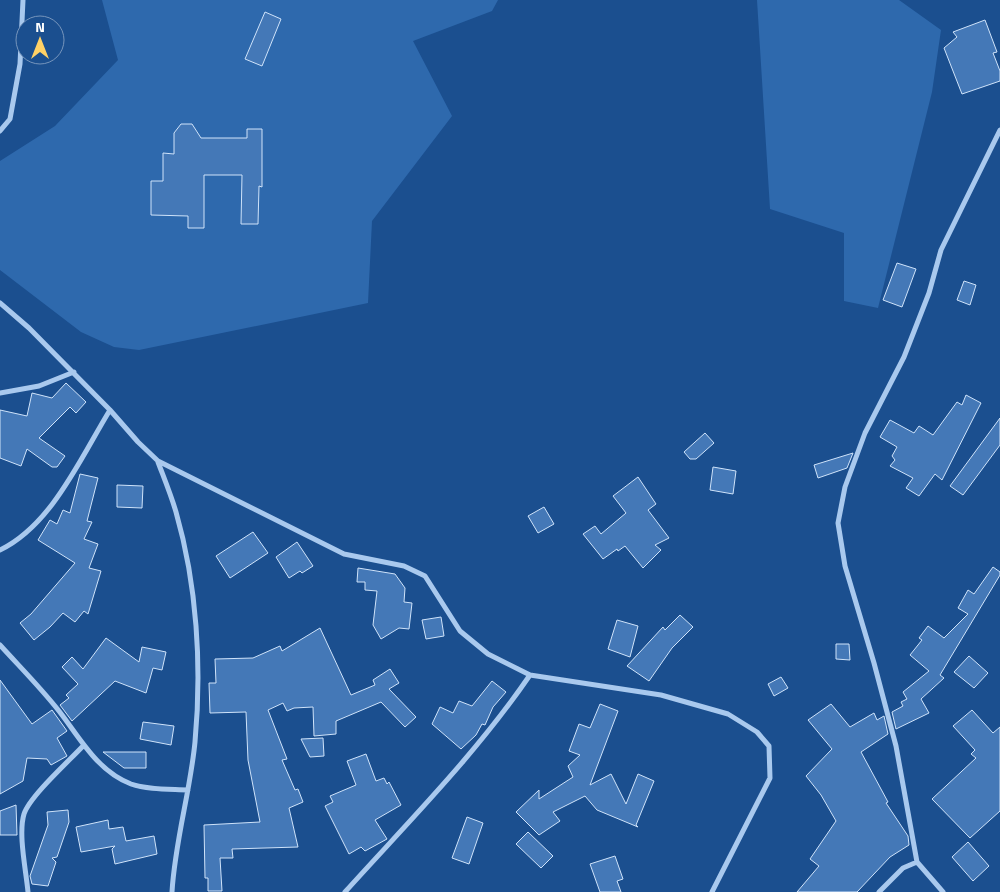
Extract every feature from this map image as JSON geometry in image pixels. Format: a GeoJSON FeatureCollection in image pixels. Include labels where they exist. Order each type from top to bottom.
{"type":"FeatureCollection","features":[{"type":"Feature","properties":{"kind":"street"},"geometry":{"type":"LineString","coordinates":[[0,131],[10,120],[20,64],[23,0]]}},
{"type":"Feature","properties":{"kind":"street"},"geometry":{"type":"LineString","coordinates":[[943,892],[917,862],[896,746],[874,663],[844,566],[838,523],[844,487],[865,433],[904,357],[929,293],[941,250],[1000,130]]}},
{"type":"Feature","properties":{"kind":"street"},"geometry":{"type":"LineString","coordinates":[[0,303],[74,372],[138,442],[158,461],[344,554],[404,566],[425,576],[460,631],[488,654],[530,675],[660,695],[728,714],[757,732],[769,746],[770,778],[712,892]]}},
{"type":"Feature","properties":{"kind":"street"},"geometry":{"type":"LineString","coordinates":[[0,393],[39,386],[74,372]]}},
{"type":"Feature","properties":{"kind":"street"},"geometry":{"type":"LineString","coordinates":[[0,550],[33,528],[44,515],[110,410]]}},
{"type":"Feature","properties":{"kind":"street"},"geometry":{"type":"LineString","coordinates":[[158,461],[183,537],[196,631],[198,670],[195,733],[188,790],[177,840],[172,892]]}},
{"type":"Feature","properties":{"kind":"street"},"geometry":{"type":"LineString","coordinates":[[0,645],[59,711],[83,746],[110,773],[131,784],[148,788],[188,790]]}},
{"type":"Feature","properties":{"kind":"street"},"geometry":{"type":"LineString","coordinates":[[345,892],[408,826],[500,720],[530,675]]}},
{"type":"Feature","properties":{"kind":"street"},"geometry":{"type":"LineString","coordinates":[[28,892],[23,842],[24,815],[34,799],[83,746]]}},
{"type":"Feature","properties":{"kind":"street"},"geometry":{"type":"LineString","coordinates":[[879,892],[903,868],[917,862]]}},
{"type":"Feature","properties":{"kind":"shaded area"},"geometry":{"type":"Polygon","coordinates":[[[102,0],[498,0],[492,11],[413,41],[452,116],[372,221],[368,303],[139,350],[114,347],[81,332],[0,270],[0,161],[55,126],[118,60],[102,0]]]}},
{"type":"Feature","properties":{"kind":"shaded area"},"geometry":{"type":"Polygon","coordinates":[[[757,0],[899,0],[941,30],[932,92],[878,308],[844,301],[844,233],[770,209],[757,0]]]}},
{"type":"Feature","properties":{"kind":"building"},"geometry":{"type":"Polygon","coordinates":[[[265,12],[281,19],[262,66],[245,59],[265,12]]]}},
{"type":"Feature","properties":{"kind":"building"},"geometry":{"type":"Polygon","coordinates":[[[985,20],[997,52],[993,53],[1000,71],[1000,81],[962,94],[944,48],[957,37],[953,32],[985,20]]]}},
{"type":"Feature","properties":{"kind":"building"},"geometry":{"type":"Polygon","coordinates":[[[181,124],[192,124],[201,138],[247,138],[247,129],[262,129],[262,187],[259,186],[258,224],[241,224],[242,175],[204,175],[204,228],[188,228],[188,216],[151,215],[151,181],[163,181],[163,153],[174,154],[174,133],[181,124]]]}},
{"type":"Feature","properties":{"kind":"building"},"geometry":{"type":"Polygon","coordinates":[[[897,263],[916,269],[902,307],[883,300],[897,263]]]}},
{"type":"Feature","properties":{"kind":"building"},"geometry":{"type":"Polygon","coordinates":[[[964,281],[976,285],[970,305],[957,300],[964,281]]]}},
{"type":"Feature","properties":{"kind":"building"},"geometry":{"type":"Polygon","coordinates":[[[66,383],[86,402],[76,413],[70,407],[39,438],[65,456],[57,467],[52,467],[27,449],[21,466],[0,458],[0,410],[27,416],[32,393],[52,398],[66,383]]]}},
{"type":"Feature","properties":{"kind":"building"},"geometry":{"type":"Polygon","coordinates":[[[966,395],[981,403],[942,480],[935,474],[919,496],[906,488],[913,478],[890,466],[895,460],[892,456],[897,447],[880,437],[890,420],[914,433],[919,426],[933,435],[957,402],[962,405],[966,395]]]}},
{"type":"Feature","properties":{"kind":"building"},"geometry":{"type":"Polygon","coordinates":[[[1000,418],[1000,445],[963,495],[950,486],[1000,418]]]}},
{"type":"Feature","properties":{"kind":"building"},"geometry":{"type":"Polygon","coordinates":[[[705,433],[714,443],[696,459],[690,459],[684,452],[705,433]]]}},
{"type":"Feature","properties":{"kind":"building"},"geometry":{"type":"Polygon","coordinates":[[[853,453],[847,468],[818,478],[814,465],[853,453]]]}},
{"type":"Feature","properties":{"kind":"building"},"geometry":{"type":"Polygon","coordinates":[[[713,467],[736,471],[733,494],[710,490],[713,467]]]}},
{"type":"Feature","properties":{"kind":"building"},"geometry":{"type":"Polygon","coordinates":[[[80,474],[98,478],[87,521],[92,522],[84,539],[98,544],[89,568],[101,571],[88,614],[84,611],[75,622],[63,613],[34,640],[20,623],[31,614],[75,563],[38,540],[50,520],[57,524],[63,510],[70,513],[80,474]]]}},
{"type":"Feature","properties":{"kind":"building"},"geometry":{"type":"Polygon","coordinates":[[[638,477],[656,504],[648,510],[669,538],[655,545],[661,550],[643,568],[625,546],[603,559],[583,534],[595,526],[601,534],[626,513],[613,496],[638,477]]]}},
{"type":"Feature","properties":{"kind":"building"},"geometry":{"type":"Polygon","coordinates":[[[117,485],[143,486],[142,508],[117,507],[117,485]]]}},
{"type":"Feature","properties":{"kind":"building"},"geometry":{"type":"Polygon","coordinates":[[[544,507],[554,524],[538,533],[528,516],[544,507]]]}},
{"type":"Feature","properties":{"kind":"building"},"geometry":{"type":"Polygon","coordinates":[[[253,532],[268,553],[230,578],[216,556],[253,532]]]}},
{"type":"Feature","properties":{"kind":"building"},"geometry":{"type":"Polygon","coordinates":[[[297,542],[313,566],[289,578],[276,557],[297,542]]]}},
{"type":"Feature","properties":{"kind":"building"},"geometry":{"type":"Polygon","coordinates":[[[993,567],[1000,572],[1000,575],[940,675],[944,678],[921,699],[929,713],[896,729],[892,712],[903,706],[901,702],[907,699],[903,692],[929,671],[910,655],[922,640],[919,638],[928,626],[944,638],[968,614],[958,608],[968,590],[974,594],[993,567]]]}},
{"type":"Feature","properties":{"kind":"building"},"geometry":{"type":"Polygon","coordinates":[[[358,568],[395,574],[405,588],[404,602],[412,603],[409,629],[399,628],[381,639],[373,625],[377,591],[365,590],[365,582],[357,582],[358,568]]]}},
{"type":"Feature","properties":{"kind":"building"},"geometry":{"type":"Polygon","coordinates":[[[680,615],[693,627],[672,648],[649,681],[627,666],[663,627],[665,630],[680,615]]]}},
{"type":"Feature","properties":{"kind":"building"},"geometry":{"type":"Polygon","coordinates":[[[441,617],[444,636],[426,639],[422,620],[441,617]]]}},
{"type":"Feature","properties":{"kind":"building"},"geometry":{"type":"Polygon","coordinates":[[[617,620],[638,626],[630,657],[608,649],[617,620]]]}},
{"type":"Feature","properties":{"kind":"building"},"geometry":{"type":"Polygon","coordinates":[[[320,628],[351,695],[375,685],[373,680],[390,669],[399,683],[389,689],[416,717],[405,727],[381,702],[336,721],[336,734],[314,736],[313,707],[294,708],[287,711],[283,703],[268,710],[287,759],[282,760],[295,790],[298,789],[303,802],[289,808],[298,847],[232,849],[233,858],[220,858],[222,891],[208,891],[208,878],[205,878],[204,825],[260,822],[248,760],[246,712],[210,713],[209,683],[216,683],[215,659],[253,658],[280,646],[282,651],[320,628]]]}},
{"type":"Feature","properties":{"kind":"building"},"geometry":{"type":"Polygon","coordinates":[[[106,638],[139,662],[142,647],[166,652],[162,670],[153,668],[146,693],[115,681],[72,721],[60,705],[69,698],[66,695],[78,684],[62,667],[72,657],[83,669],[106,638]]]}},
{"type":"Feature","properties":{"kind":"building"},"geometry":{"type":"Polygon","coordinates":[[[836,644],[849,644],[850,660],[836,659],[836,644]]]}},
{"type":"Feature","properties":{"kind":"building"},"geometry":{"type":"Polygon","coordinates":[[[969,656],[988,673],[974,688],[954,672],[969,656]]]}},
{"type":"Feature","properties":{"kind":"building"},"geometry":{"type":"Polygon","coordinates":[[[781,677],[788,688],[774,696],[768,684],[781,677]]]}},
{"type":"Feature","properties":{"kind":"building"},"geometry":{"type":"Polygon","coordinates":[[[0,680],[32,724],[52,710],[67,731],[57,738],[67,756],[51,765],[47,759],[27,758],[23,781],[0,794],[0,680]]]}},
{"type":"Feature","properties":{"kind":"building"},"geometry":{"type":"Polygon","coordinates":[[[492,681],[506,692],[493,707],[485,725],[482,724],[476,735],[461,749],[432,724],[440,707],[453,713],[459,701],[472,706],[492,681]]]}},
{"type":"Feature","properties":{"kind":"building"},"geometry":{"type":"Polygon","coordinates":[[[600,704],[618,711],[590,785],[611,774],[626,804],[638,774],[654,781],[636,825],[638,827],[597,810],[585,796],[553,812],[560,821],[539,835],[516,812],[539,790],[539,799],[573,777],[568,766],[580,755],[569,751],[579,724],[590,728],[600,704]]]}},
{"type":"Feature","properties":{"kind":"building"},"geometry":{"type":"Polygon","coordinates":[[[831,704],[850,727],[874,713],[877,720],[884,716],[888,734],[861,752],[888,802],[886,803],[908,836],[909,845],[890,857],[857,892],[797,892],[819,866],[810,859],[836,821],[821,795],[806,776],[832,749],[808,720],[831,704]]]}},
{"type":"Feature","properties":{"kind":"building"},"geometry":{"type":"Polygon","coordinates":[[[972,710],[993,733],[1000,727],[1000,811],[970,838],[932,799],[976,758],[971,754],[975,750],[953,726],[972,710]]]}},
{"type":"Feature","properties":{"kind":"building"},"geometry":{"type":"Polygon","coordinates":[[[143,722],[174,726],[171,745],[140,739],[143,722]]]}},
{"type":"Feature","properties":{"kind":"building"},"geometry":{"type":"Polygon","coordinates":[[[323,738],[324,756],[310,757],[301,739],[323,738]]]}},
{"type":"Feature","properties":{"kind":"building"},"geometry":{"type":"Polygon","coordinates":[[[103,752],[146,752],[146,768],[124,768],[103,752]]]}},
{"type":"Feature","properties":{"kind":"building"},"geometry":{"type":"Polygon","coordinates":[[[366,754],[376,781],[384,778],[387,784],[389,782],[401,805],[375,820],[387,839],[365,851],[361,847],[349,854],[325,806],[333,802],[330,796],[356,785],[347,761],[366,754]]]}},
{"type":"Feature","properties":{"kind":"building"},"geometry":{"type":"Polygon","coordinates":[[[16,805],[17,835],[0,835],[0,811],[16,805]]]}},
{"type":"Feature","properties":{"kind":"building"},"geometry":{"type":"Polygon","coordinates":[[[68,810],[69,822],[57,857],[52,858],[56,862],[48,886],[32,884],[30,876],[48,825],[47,812],[68,810]]]}},
{"type":"Feature","properties":{"kind":"building"},"geometry":{"type":"Polygon","coordinates":[[[467,817],[483,823],[469,864],[452,858],[467,817]]]}},
{"type":"Feature","properties":{"kind":"building"},"geometry":{"type":"Polygon","coordinates":[[[108,820],[109,829],[123,827],[126,841],[154,836],[157,854],[115,864],[112,849],[115,846],[81,852],[76,827],[108,820]]]}},
{"type":"Feature","properties":{"kind":"building"},"geometry":{"type":"Polygon","coordinates":[[[528,832],[553,856],[541,868],[516,844],[528,832]]]}},
{"type":"Feature","properties":{"kind":"building"},"geometry":{"type":"Polygon","coordinates":[[[968,842],[989,866],[973,881],[952,857],[968,842]]]}},
{"type":"Feature","properties":{"kind":"building"},"geometry":{"type":"Polygon","coordinates":[[[615,856],[623,879],[617,881],[621,892],[600,892],[590,864],[615,856]]]}}]}
